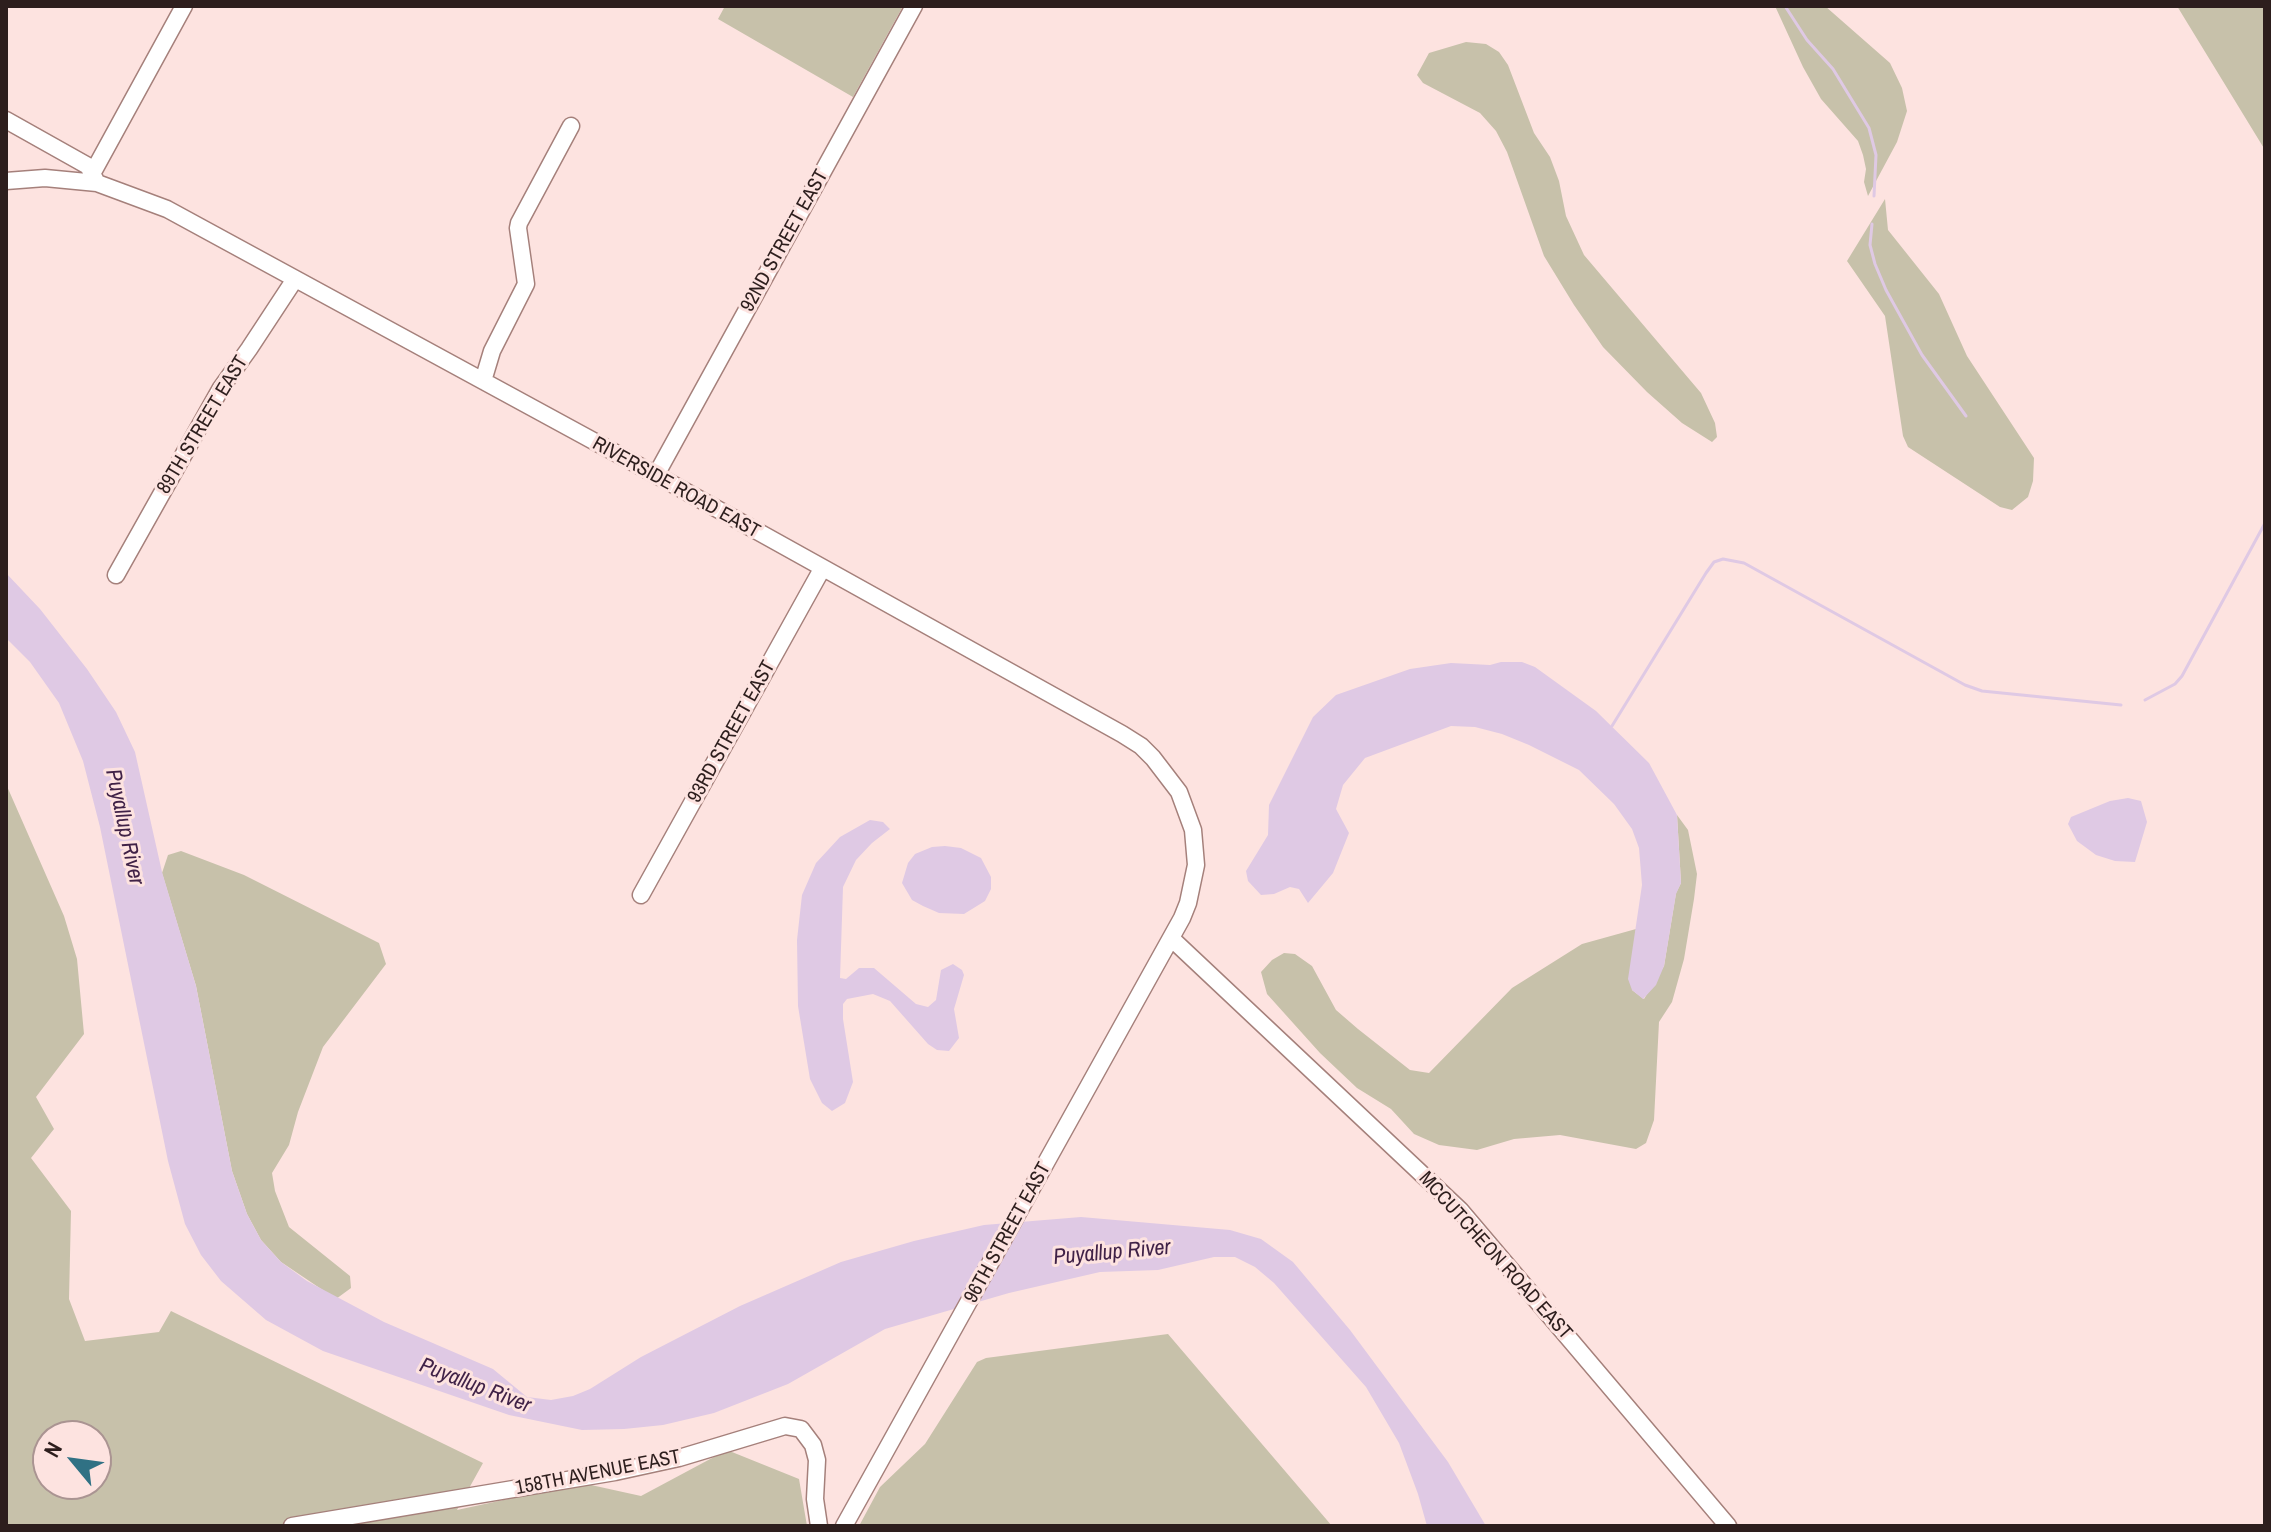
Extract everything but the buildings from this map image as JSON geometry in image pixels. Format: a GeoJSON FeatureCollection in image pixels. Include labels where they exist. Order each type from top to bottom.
{"type":"FeatureCollection","features":[{"type":"Feature","properties":{"kind":"street"},"geometry":{"type":"LineString","coordinates":[[94,179],[184,6]]}},
{"type":"Feature","properties":{"kind":"street","name":"92ND STREET EAST"},"geometry":{"type":"LineString","coordinates":[[656,475],[914,6]]}},
{"type":"Feature","properties":{"kind":"street"},"geometry":{"type":"LineString","coordinates":[[6,120],[88,166],[94,179]]}},
{"type":"Feature","properties":{"kind":"street"},"geometry":{"type":"LineString","coordinates":[[483,381],[492,351],[526,284],[519,223],[571,126]]}},
{"type":"Feature","properties":{"kind":"street","name":"RIVERSIDE ROAD EAST"},"geometry":{"type":"LineString","coordinates":[[6,181],[94,179],[167,209],[656,475],[1141,746],[1179,792],[1193,830],[1196,865],[1193,884],[1172,939]]}},
{"type":"Feature","properties":{"kind":"street","name":"89TH STREET EAST"},"geometry":{"type":"LineString","coordinates":[[116,575],[221,388],[295,279]]}},
{"type":"Feature","properties":{"kind":"street","name":"93RD STREET EAST"},"geometry":{"type":"LineString","coordinates":[[641,895],[822,569]]}},
{"type":"Feature","properties":{"kind":"street","name":"96TH STREET EAST"},"geometry":{"type":"LineString","coordinates":[[844,1526],[1172,939]]}},
{"type":"Feature","properties":{"kind":"street","name":"MCCUTCHEON ROAD EAST"},"geometry":{"type":"LineString","coordinates":[[1172,939],[1460,1210],[1728,1526]]}},
{"type":"Feature","properties":{"kind":"street","name":"158TH AVENUE EAST"},"geometry":{"type":"LineString","coordinates":[[292,1526],[615,1472],[679,1458],[785,1426],[801,1429],[813,1445],[817,1460],[815,1499],[819,1526]]}},
{"type":"Feature","properties":{"kind":"shaded area"},"geometry":{"type":"Polygon","coordinates":[[[725,6],[903,6],[853,97],[718,19],[725,6]]]}},
{"type":"Feature","properties":{"kind":"shaded area"},"geometry":{"type":"Polygon","coordinates":[[[1775,6],[1825,6],[1890,63],[1902,88],[1907,111],[1897,142],[1868,196],[1864,182],[1866,169],[1858,141],[1821,99],[1775,6]]]}},
{"type":"Feature","properties":{"kind":"shaded area"},"geometry":{"type":"Polygon","coordinates":[[[2177,6],[2265,6],[2265,150],[2177,6]]]}},
{"type":"Feature","properties":{"kind":"shaded area"},"geometry":{"type":"Polygon","coordinates":[[[1466,42],[1486,44],[1499,52],[1508,65],[1534,133],[1550,157],[1559,181],[1566,216],[1584,255],[1701,393],[1715,423],[1717,437],[1712,442],[1682,423],[1603,347],[1544,256],[1507,152],[1496,131],[1480,113],[1423,83],[1417,75],[1429,53],[1466,42]]]}},
{"type":"Feature","properties":{"kind":"shaded area"},"geometry":{"type":"Polygon","coordinates":[[[1885,199],[1888,230],[1939,294],[1967,356],[2034,458],[2033,481],[2028,497],[2012,510],[2000,507],[1908,447],[1903,436],[1885,316],[1847,261],[1885,199]]]}},
{"type":"Feature","properties":{"kind":"shaded area"},"geometry":{"type":"Polygon","coordinates":[[[6,784],[64,916],[77,959],[84,1034],[36,1097],[54,1129],[31,1158],[71,1211],[69,1299],[85,1341],[159,1332],[171,1311],[483,1463],[457,1510],[582,1483],[641,1496],[727,1450],[799,1479],[807,1526],[6,1526],[6,784]]]}},
{"type":"Feature","properties":{"kind":"shaded area"},"geometry":{"type":"Polygon","coordinates":[[[1677,815],[1688,830],[1697,874],[1694,899],[1684,959],[1672,1002],[1659,1022],[1654,1120],[1646,1143],[1636,1149],[1560,1135],[1514,1139],[1477,1150],[1439,1145],[1414,1134],[1391,1109],[1357,1088],[1320,1053],[1267,994],[1261,972],[1284,953],[1295,954],[1312,966],[1336,1010],[1410,1070],[1429,1073],[1512,988],[1582,944],[1636,929],[1632,990],[1644,999],[1664,966],[1676,893],[1681,883],[1677,815]]]}},
{"type":"Feature","properties":{"kind":"shaded area"},"geometry":{"type":"Polygon","coordinates":[[[181,851],[244,875],[379,943],[386,964],[323,1047],[289,1145],[272,1173],[275,1191],[289,1227],[350,1276],[351,1288],[336,1299],[281,1262],[261,1240],[247,1214],[232,1171],[196,986],[162,873],[168,855],[181,851]]]}},
{"type":"Feature","properties":{"kind":"shaded area"},"geometry":{"type":"Polygon","coordinates":[[[1168,1334],[1332,1526],[859,1526],[880,1487],[925,1444],[977,1362],[986,1358],[1168,1334]]]}},
{"type":"Feature","properties":{"kind":"water","name":"Puyallup River"},"geometry":{"type":"Polygon","coordinates":[[[6,573],[40,609],[87,669],[116,712],[135,752],[162,872],[196,986],[232,1171],[247,1214],[261,1240],[281,1262],[307,1281],[384,1322],[493,1369],[527,1397],[551,1400],[590,1389],[641,1357],[740,1306],[841,1262],[914,1241],[984,1225],[1081,1217],[1230,1230],[1261,1239],[1293,1262],[1350,1330],[1448,1462],[1486,1526],[1427,1526],[1399,1443],[1366,1387],[1274,1283],[1255,1267],[1235,1257],[1214,1257],[1158,1270],[1100,1272],[1009,1293],[885,1329],[788,1384],[714,1413],[663,1425],[624,1429],[582,1430],[509,1415],[323,1351],[266,1320],[221,1281],[201,1255],[185,1224],[168,1161],[100,827],[83,761],[59,703],[30,662],[6,638],[6,573]]]}},
{"type":"Feature","properties":{"kind":"water"},"geometry":{"type":"Polygon","coordinates":[[[1522,662],[1535,667],[1596,711],[1649,763],[1677,815],[1681,883],[1676,894],[1664,966],[1656,985],[1643,999],[1632,990],[1628,979],[1642,885],[1639,848],[1632,829],[1614,804],[1579,770],[1502,734],[1475,727],[1451,726],[1365,758],[1343,785],[1336,809],[1349,833],[1333,873],[1308,903],[1299,889],[1290,887],[1274,894],[1261,895],[1248,881],[1246,871],[1268,835],[1269,805],[1313,717],[1336,695],[1410,669],[1451,663],[1490,665],[1522,662]]]}},
{"type":"Feature","properties":{"kind":"water"},"geometry":{"type":"Polygon","coordinates":[[[2128,798],[2141,801],[2147,822],[2135,862],[2115,861],[2096,855],[2077,841],[2068,824],[2071,817],[2110,801],[2128,798]]]}},
{"type":"Feature","properties":{"kind":"water"},"geometry":{"type":"Polygon","coordinates":[[[870,820],[883,822],[890,829],[856,860],[843,887],[840,978],[846,979],[859,968],[874,968],[916,1004],[928,1007],[936,1000],[941,970],[953,964],[964,975],[954,1009],[959,1038],[949,1051],[937,1050],[890,1001],[873,994],[847,999],[843,1004],[843,1019],[853,1082],[845,1103],[832,1111],[822,1103],[810,1079],[798,1006],[797,940],[802,895],[816,863],[840,837],[870,820]]]}},
{"type":"Feature","properties":{"kind":"water"},"geometry":{"type":"Polygon","coordinates":[[[945,846],[961,848],[981,858],[991,877],[991,889],[985,901],[964,914],[939,913],[923,906],[912,900],[902,883],[908,863],[915,854],[945,846]]]}},
{"type":"Feature","properties":{"kind":"waterway"},"geometry":{"type":"LineString","coordinates":[[1785,6],[1807,40],[1833,69],[1869,128],[1876,155],[1874,196]]}},
{"type":"Feature","properties":{"kind":"waterway"},"geometry":{"type":"LineString","coordinates":[[1872,224],[1870,245],[1886,290],[1922,355],[1966,416]]}},
{"type":"Feature","properties":{"kind":"waterway"},"geometry":{"type":"LineString","coordinates":[[2145,700],[2175,684],[2182,676],[2265,523]]}},
{"type":"Feature","properties":{"kind":"waterway"},"geometry":{"type":"LineString","coordinates":[[1612,726],[1706,573],[1714,562],[1723,559],[1744,563],[1965,685],[1982,691],[2121,705]]}}]}
